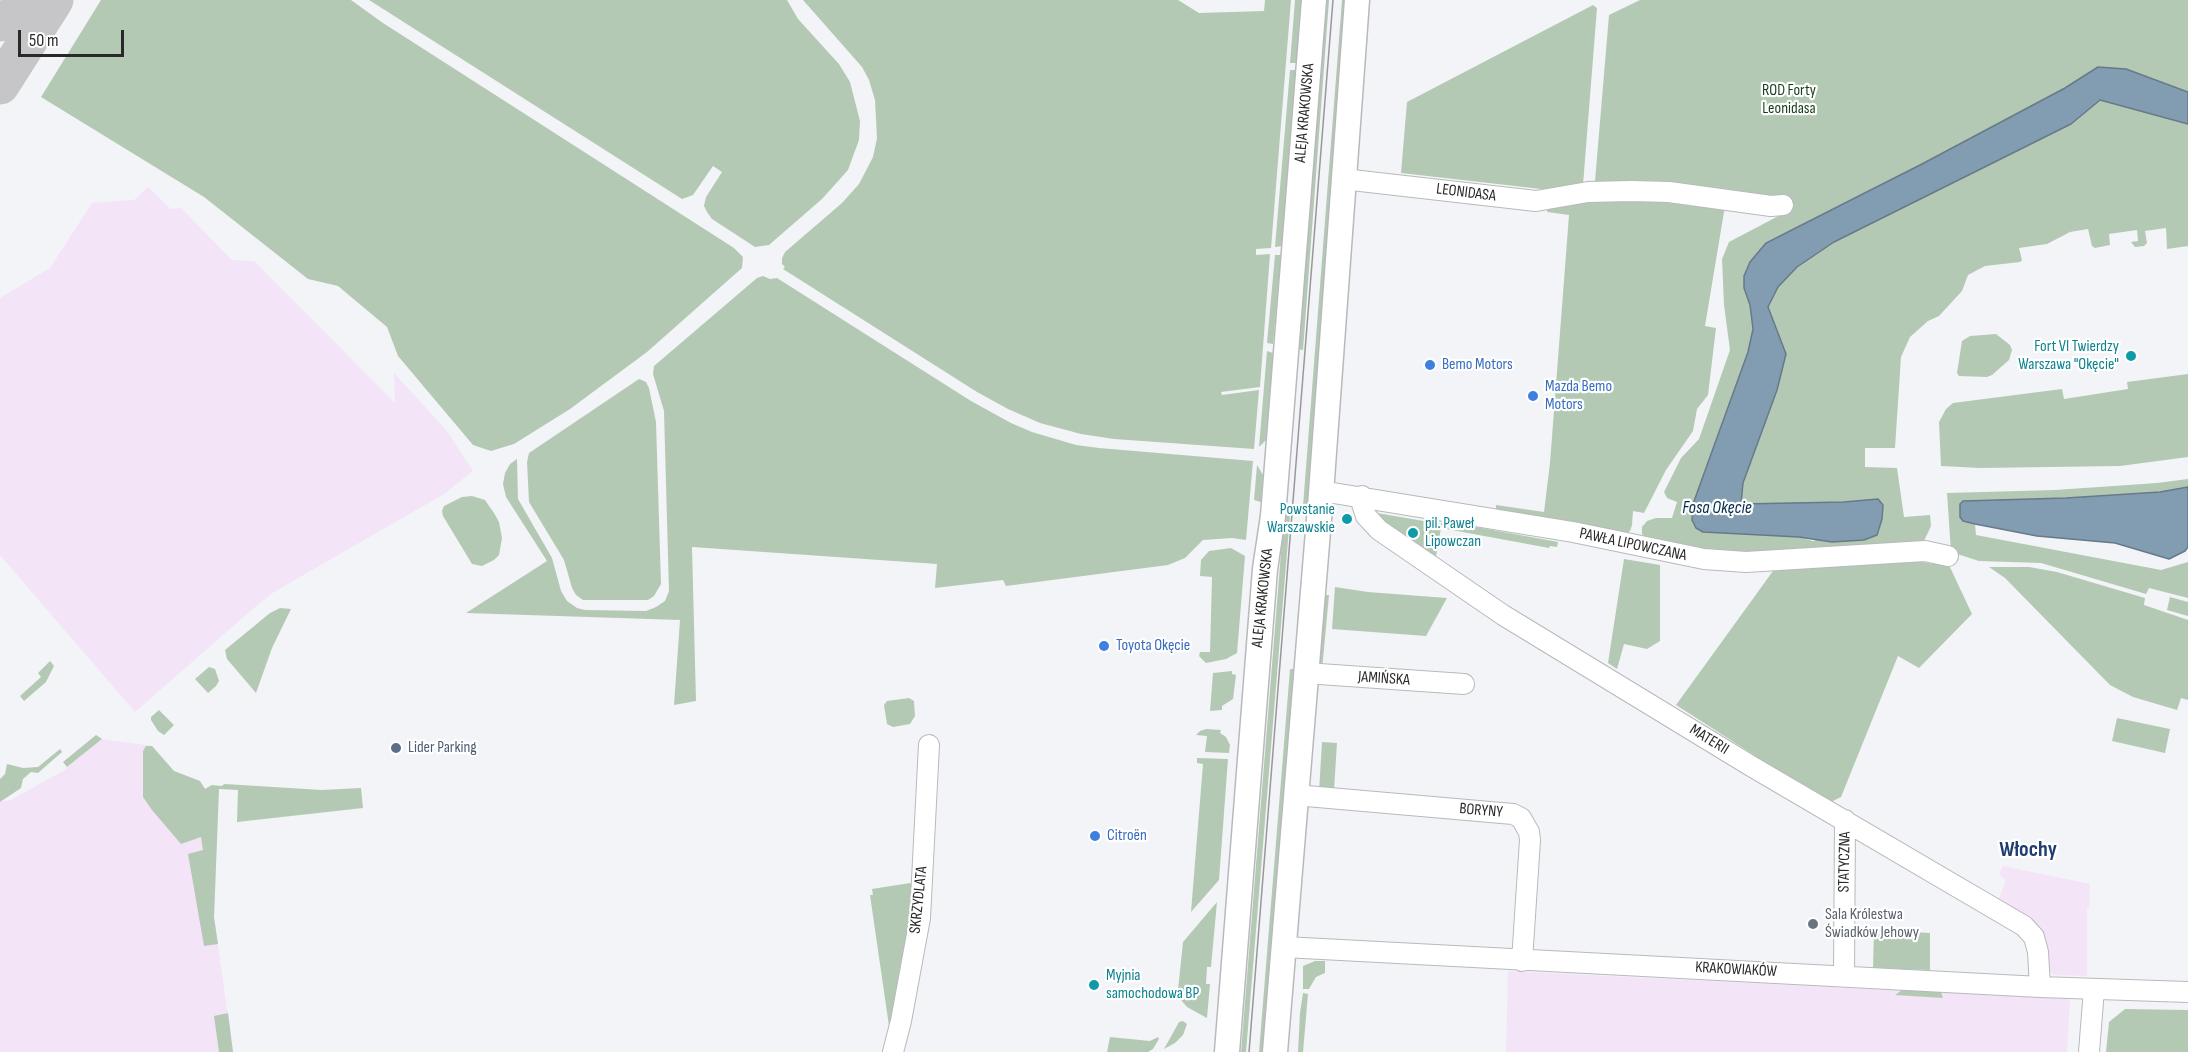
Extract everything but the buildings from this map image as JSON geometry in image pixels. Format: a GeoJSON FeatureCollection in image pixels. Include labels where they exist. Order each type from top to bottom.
{"type":"FeatureCollection","features":[{"type":"Feature","properties":{"kind":"main road","name":"ALEJA KRAKOWSKA"},"geometry":{"type":"LineString","coordinates":[[1227,1052],[1265,569],[1273,509],[1314,0]]}},
{"type":"Feature","properties":{"kind":"main road"},"geometry":{"type":"LineString","coordinates":[[1275,1052],[1321,491],[1357,0]]}},
{"type":"Feature","properties":{"kind":"street","name":"LEONIDASA"},"geometry":{"type":"LineString","coordinates":[[1342,180],[1536,201],[1588,192],[1669,192],[1783,205]]}},
{"type":"Feature","properties":{"kind":"street","name":"PAWŁA LIPOWCZANA"},"geometry":{"type":"LineString","coordinates":[[1321,491],[1362,496],[1626,542],[1704,559],[1746,562],[1925,551],[1948,556]]}},
{"type":"Feature","properties":{"kind":"street","name":"MATERII"},"geometry":{"type":"LineString","coordinates":[[1362,496],[1366,516],[1379,530],[1497,610],[1751,766],[2030,931],[2038,952],[2040,987]]}},
{"type":"Feature","properties":{"kind":"street","name":"JAMIŃSKA"},"geometry":{"type":"LineString","coordinates":[[1305,673],[1464,684]]}},
{"type":"Feature","properties":{"kind":"street","name":"SKRZYDLATA"},"geometry":{"type":"LineString","coordinates":[[892,1052],[901,1021],[920,918],[929,745]]}},
{"type":"Feature","properties":{"kind":"street","name":"BORYNY"},"geometry":{"type":"LineString","coordinates":[[1295,795],[1513,814],[1521,818],[1530,832],[1522,961]]}},
{"type":"Feature","properties":{"kind":"street","name":"STATYCZNA"},"geometry":{"type":"LineString","coordinates":[[1844,976],[1845,820]]}},
{"type":"Feature","properties":{"kind":"street","name":"KRAKOWIAKÓW"},"geometry":{"type":"LineString","coordinates":[[1284,947],[2040,987],[2188,992]]}},
{"type":"Feature","properties":{"kind":"street"},"geometry":{"type":"LineString","coordinates":[[2089,1052],[2094,989]]}},
{"type":"Feature","properties":{"kind":"shaded area"},"geometry":{"type":"Polygon","coordinates":[[[148,187],[171,209],[181,208],[232,260],[254,261],[395,403],[394,373],[447,431],[473,471],[444,494],[274,592],[135,712],[0,555],[0,298],[50,268],[92,203],[134,200],[148,187]]]}},
{"type":"Feature","properties":{"kind":"shaded area"},"geometry":{"type":"Polygon","coordinates":[[[102,739],[152,746],[174,771],[200,781],[205,789],[212,785],[225,784],[219,789],[214,917],[233,1052],[0,1052],[0,802],[11,800],[63,771],[102,739]]]}},
{"type":"Feature","properties":{"kind":"shaded area"},"geometry":{"type":"Polygon","coordinates":[[[2003,866],[2090,884],[2089,908],[2087,908],[2087,976],[2054,975],[2044,965],[2039,927],[1996,905],[2006,881],[1999,874],[2003,866]]]}},
{"type":"Feature","properties":{"kind":"shaded area"},"geometry":{"type":"Polygon","coordinates":[[[1508,971],[2070,999],[2067,1052],[1506,1052],[1508,971]]]}},
{"type":"Feature","properties":{"kind":"green space"},"geometry":{"type":"Polygon","coordinates":[[[101,0],[351,0],[383,23],[734,248],[743,257],[742,268],[647,352],[570,409],[514,444],[491,451],[473,445],[398,356],[387,327],[338,286],[308,279],[204,197],[41,97],[101,0]]]}},
{"type":"Feature","properties":{"kind":"green space"},"geometry":{"type":"Polygon","coordinates":[[[369,0],[787,0],[798,19],[839,64],[850,82],[860,121],[859,140],[848,170],[822,199],[769,245],[755,247],[712,219],[707,212],[704,206],[706,197],[722,172],[713,166],[693,195],[682,199],[369,0]]]}},
{"type":"Feature","properties":{"kind":"green space"},"geometry":{"type":"Polygon","coordinates":[[[803,0],[1178,0],[1199,13],[1264,11],[1265,0],[1291,0],[1271,248],[1256,249],[1256,255],[1270,254],[1260,387],[1221,392],[1222,395],[1259,390],[1254,449],[1114,439],[1081,434],[1040,423],[977,392],[783,269],[785,267],[782,264],[782,258],[785,252],[842,203],[859,184],[873,157],[877,138],[875,100],[869,80],[862,67],[803,0]]]}},
{"type":"Feature","properties":{"kind":"green space"},"geometry":{"type":"Polygon","coordinates":[[[1295,0],[1304,0],[1298,63],[1290,63],[1295,0]]]}},
{"type":"Feature","properties":{"kind":"green space"},"geometry":{"type":"Polygon","coordinates":[[[1326,0],[1329,0],[1303,350],[1297,349],[1326,0]]]}},
{"type":"Feature","properties":{"kind":"green space"},"geometry":{"type":"Polygon","coordinates":[[[1342,0],[1346,0],[1308,506],[1303,506],[1342,0]]]}},
{"type":"Feature","properties":{"kind":"green space","name":"ROD Forty Leonidasa"},"geometry":{"type":"Polygon","coordinates":[[[1640,0],[2188,0],[2188,92],[2126,69],[2098,67],[2065,88],[1922,164],[1766,242],[1744,287],[1750,305],[1753,328],[1748,352],[1693,504],[1692,521],[1703,532],[1799,537],[1813,541],[1882,519],[1883,505],[1878,499],[1741,504],[1743,484],[1777,390],[1786,354],[1768,308],[1778,287],[1797,267],[1834,242],[2071,124],[2100,100],[2188,124],[2188,246],[2167,249],[2166,228],[2145,231],[2147,243],[2144,246],[2135,247],[2131,242],[2138,241],[2137,230],[2109,234],[2110,245],[2095,248],[2092,246],[2088,229],[2070,232],[2047,244],[2019,248],[2022,260],[2020,262],[1985,266],[1968,275],[1962,291],[1939,316],[1928,321],[1910,337],[1901,357],[1895,448],[1865,448],[1865,467],[1897,468],[1904,517],[1930,515],[1931,526],[1920,545],[1748,555],[1701,551],[1646,538],[1642,534],[1642,527],[1647,521],[1656,518],[1672,518],[1677,502],[1667,498],[1664,492],[1681,458],[1699,439],[1730,350],[1724,305],[1722,259],[1729,242],[1786,212],[1600,185],[1595,181],[1609,15],[1640,0]]]}},
{"type":"Feature","properties":{"kind":"green space"},"geometry":{"type":"Polygon","coordinates":[[[1593,5],[1597,8],[1583,185],[1550,190],[1401,173],[1407,102],[1593,5]]]}},
{"type":"Feature","properties":{"kind":"green space"},"geometry":{"type":"Polygon","coordinates":[[[1290,70],[1297,70],[1283,246],[1275,247],[1290,70]]]}},
{"type":"Feature","properties":{"kind":"green space"},"geometry":{"type":"Polygon","coordinates":[[[1592,196],[1659,198],[1725,206],[1705,326],[1716,328],[1708,395],[1697,409],[1693,431],[1666,470],[1644,513],[1633,511],[1630,531],[1625,535],[1497,511],[1496,508],[1496,505],[1544,512],[1550,463],[1569,215],[1547,212],[1548,204],[1592,196]]]}},
{"type":"Feature","properties":{"kind":"green space"},"geometry":{"type":"Polygon","coordinates":[[[1275,255],[1281,255],[1273,344],[1267,343],[1275,255]]]}},
{"type":"Feature","properties":{"kind":"green space"},"geometry":{"type":"Polygon","coordinates":[[[763,276],[770,279],[777,278],[971,401],[1032,432],[1076,445],[1253,461],[1246,540],[1232,538],[1203,540],[1185,558],[1168,565],[1006,586],[1003,580],[935,588],[937,564],[692,547],[696,701],[674,705],[680,620],[466,613],[547,561],[506,497],[503,484],[505,473],[510,464],[517,459],[518,499],[552,558],[561,591],[567,601],[585,610],[646,611],[665,601],[669,591],[664,411],[653,374],[654,366],[757,278],[763,276]]]}},
{"type":"Feature","properties":{"kind":"green space"},"geometry":{"type":"Polygon","coordinates":[[[1996,334],[2010,345],[2012,350],[2009,360],[1987,377],[1959,376],[1957,373],[1962,341],[1970,336],[1996,334]]]}},
{"type":"Feature","properties":{"kind":"green space"},"geometry":{"type":"Polygon","coordinates":[[[1267,351],[1273,353],[1267,436],[1259,447],[1267,351]]]}},
{"type":"Feature","properties":{"kind":"green space"},"geometry":{"type":"Polygon","coordinates":[[[2188,374],[2188,457],[2120,466],[1980,468],[1941,466],[1939,422],[1946,409],[1953,403],[2062,389],[2064,399],[2128,389],[2127,382],[2188,374]]]}},
{"type":"Feature","properties":{"kind":"green space"},"geometry":{"type":"Polygon","coordinates":[[[639,379],[646,382],[649,388],[656,422],[661,584],[654,596],[648,600],[583,600],[572,588],[564,560],[529,502],[527,462],[529,453],[639,379]]]}},
{"type":"Feature","properties":{"kind":"green space"},"geometry":{"type":"Polygon","coordinates":[[[1257,465],[1263,475],[1261,502],[1254,500],[1257,465]]]}},
{"type":"Feature","properties":{"kind":"green space"},"geometry":{"type":"Polygon","coordinates":[[[2188,479],[2188,487],[2160,492],[1963,501],[1960,504],[1964,521],[1975,524],[1976,535],[2161,570],[2188,562],[2188,598],[2149,588],[2146,594],[2041,563],[1979,561],[1951,552],[1947,493],[2055,490],[2188,479]]]}},
{"type":"Feature","properties":{"kind":"green space"},"geometry":{"type":"Polygon","coordinates":[[[472,496],[485,500],[499,522],[502,538],[499,555],[482,566],[472,564],[442,511],[444,506],[462,497],[472,496]]]}},
{"type":"Feature","properties":{"kind":"green space"},"geometry":{"type":"Polygon","coordinates":[[[1377,513],[1441,524],[1443,521],[1558,542],[1557,547],[1550,546],[1549,548],[1441,528],[1435,562],[1376,518],[1377,513]]]}},
{"type":"Feature","properties":{"kind":"green space"},"geometry":{"type":"Polygon","coordinates":[[[1284,515],[1290,516],[1246,1052],[1241,1052],[1284,515]]]}},
{"type":"Feature","properties":{"kind":"green space"},"geometry":{"type":"Polygon","coordinates":[[[1231,548],[1245,556],[1237,653],[1226,659],[1206,663],[1199,656],[1200,652],[1210,652],[1212,577],[1200,576],[1201,560],[1209,551],[1231,548]]]}},
{"type":"Feature","properties":{"kind":"green space"},"geometry":{"type":"Polygon","coordinates":[[[1624,559],[1660,565],[1660,641],[1647,649],[1624,644],[1617,669],[1608,663],[1624,559]]]}},
{"type":"Feature","properties":{"kind":"green space"},"geometry":{"type":"Polygon","coordinates":[[[1916,561],[1934,564],[1948,563],[1972,614],[1919,668],[1898,656],[1841,797],[1831,802],[1754,760],[1754,755],[1676,705],[1773,571],[1781,568],[1916,561]]]}},
{"type":"Feature","properties":{"kind":"green space"},"geometry":{"type":"Polygon","coordinates":[[[1989,567],[2029,567],[2057,572],[2145,598],[2144,605],[2188,620],[2188,700],[2181,698],[2177,710],[2133,697],[2110,685],[2005,578],[1989,567]]]}},
{"type":"Feature","properties":{"kind":"green space"},"geometry":{"type":"Polygon","coordinates":[[[1335,587],[1447,598],[1426,636],[1332,629],[1335,587]]]}},
{"type":"Feature","properties":{"kind":"green space"},"geometry":{"type":"Polygon","coordinates":[[[1324,595],[1329,595],[1322,670],[1318,666],[1324,595]]]}},
{"type":"Feature","properties":{"kind":"green space"},"geometry":{"type":"Polygon","coordinates":[[[2170,597],[2188,602],[2188,616],[2167,610],[2170,597]]]}},
{"type":"Feature","properties":{"kind":"green space"},"geometry":{"type":"Polygon","coordinates":[[[280,608],[291,609],[272,648],[256,693],[227,659],[225,650],[270,613],[280,608]]]}},
{"type":"Feature","properties":{"kind":"green space"},"geometry":{"type":"Polygon","coordinates":[[[50,661],[54,666],[46,682],[24,701],[20,696],[41,677],[38,673],[50,661]]]}},
{"type":"Feature","properties":{"kind":"green space"},"geometry":{"type":"Polygon","coordinates":[[[209,667],[215,669],[219,681],[208,693],[195,679],[209,667]]]}},
{"type":"Feature","properties":{"kind":"green space"},"geometry":{"type":"Polygon","coordinates":[[[1290,669],[1295,669],[1263,1052],[1259,1052],[1290,669]]]}},
{"type":"Feature","properties":{"kind":"green space"},"geometry":{"type":"Polygon","coordinates":[[[1232,671],[1232,674],[1236,675],[1233,699],[1222,706],[1222,710],[1210,711],[1213,673],[1232,671]]]}},
{"type":"Feature","properties":{"kind":"green space"},"geometry":{"type":"Polygon","coordinates":[[[909,698],[914,701],[915,716],[910,724],[893,727],[887,724],[884,705],[887,701],[909,698]]]}},
{"type":"Feature","properties":{"kind":"green space"},"geometry":{"type":"Polygon","coordinates":[[[159,710],[174,725],[164,735],[158,731],[151,720],[151,717],[159,710]]]}},
{"type":"Feature","properties":{"kind":"green space"},"geometry":{"type":"Polygon","coordinates":[[[2117,718],[2170,729],[2165,753],[2112,741],[2117,718]]]}},
{"type":"Feature","properties":{"kind":"green space"},"geometry":{"type":"Polygon","coordinates":[[[1206,729],[1221,730],[1220,733],[1226,737],[1230,745],[1229,753],[1205,752],[1207,736],[1196,735],[1206,729]]]}},
{"type":"Feature","properties":{"kind":"green space"},"geometry":{"type":"Polygon","coordinates":[[[96,735],[102,739],[67,767],[63,762],[96,735]]]}},
{"type":"Feature","properties":{"kind":"green space"},"geometry":{"type":"Polygon","coordinates":[[[1322,742],[1337,743],[1334,790],[1319,792],[1322,742]]]}},
{"type":"Feature","properties":{"kind":"green space"},"geometry":{"type":"Polygon","coordinates":[[[146,746],[152,746],[174,771],[200,781],[205,789],[212,785],[225,784],[322,790],[361,788],[363,808],[237,822],[238,790],[219,789],[214,917],[218,944],[204,946],[188,854],[203,850],[201,837],[181,844],[143,797],[143,751],[146,746]]]}},
{"type":"Feature","properties":{"kind":"green space"},"geometry":{"type":"Polygon","coordinates":[[[60,749],[62,752],[38,773],[31,772],[23,779],[21,788],[0,802],[0,779],[5,774],[7,764],[23,768],[38,767],[60,749]]]}},
{"type":"Feature","properties":{"kind":"green space"},"geometry":{"type":"Polygon","coordinates":[[[1197,758],[1228,759],[1219,880],[1191,912],[1203,764],[1197,763],[1197,758]]]}},
{"type":"Feature","properties":{"kind":"green space"},"geometry":{"type":"Polygon","coordinates":[[[910,883],[916,890],[891,1040],[870,895],[873,895],[872,889],[910,883]]]}},
{"type":"Feature","properties":{"kind":"green space"},"geometry":{"type":"Polygon","coordinates":[[[1217,902],[1211,967],[1207,967],[1206,984],[1210,984],[1207,1018],[1187,1007],[1181,1000],[1178,990],[1183,942],[1217,902]]]}},
{"type":"Feature","properties":{"kind":"green space"},"geometry":{"type":"Polygon","coordinates":[[[1874,930],[1930,933],[1930,970],[1873,968],[1874,930]]]}},
{"type":"Feature","properties":{"kind":"green space"},"geometry":{"type":"Polygon","coordinates":[[[1315,961],[1325,961],[1325,973],[1316,977],[1309,989],[1303,989],[1303,966],[1315,961]]]}},
{"type":"Feature","properties":{"kind":"green space"},"geometry":{"type":"Polygon","coordinates":[[[1905,988],[1936,988],[1941,992],[1943,998],[1895,995],[1905,988]]]}},
{"type":"Feature","properties":{"kind":"green space"},"geometry":{"type":"Polygon","coordinates":[[[1303,993],[1308,994],[1303,1052],[1298,1052],[1300,1013],[1303,993]]]}},
{"type":"Feature","properties":{"kind":"green space"},"geometry":{"type":"Polygon","coordinates":[[[2125,1009],[2188,1010],[2188,1052],[2106,1052],[2109,1022],[2125,1009]]]}},
{"type":"Feature","properties":{"kind":"green space"},"geometry":{"type":"Polygon","coordinates":[[[228,1013],[233,1052],[219,1052],[214,1016],[228,1013]]]}},
{"type":"Feature","properties":{"kind":"green space"},"geometry":{"type":"Polygon","coordinates":[[[1183,1021],[1187,1024],[1183,1035],[1164,1049],[1179,1022],[1183,1021]]]}},
{"type":"Feature","properties":{"kind":"green space"},"geometry":{"type":"Polygon","coordinates":[[[1110,1037],[1150,1041],[1158,1037],[1159,1039],[1153,1049],[1148,1052],[1107,1052],[1110,1037]]]}},
{"type":"Feature","properties":{"kind":"water","name":"Fosa Okęcie"},"geometry":{"type":"Polygon","coordinates":[[[2098,67],[2126,69],[2188,92],[2188,124],[2100,100],[2071,124],[1834,242],[1797,267],[1778,287],[1768,307],[1786,354],[1777,390],[1743,483],[1741,504],[1878,499],[1883,505],[1877,535],[1864,540],[1832,542],[1799,537],[1703,532],[1696,528],[1692,520],[1693,504],[1748,352],[1753,329],[1750,305],[1744,288],[1744,276],[1750,262],[1766,243],[1922,164],[2065,88],[2098,67]]]}},
{"type":"Feature","properties":{"kind":"water"},"geometry":{"type":"Polygon","coordinates":[[[2188,487],[2188,547],[2169,559],[2115,543],[2037,536],[1975,524],[1963,521],[1960,517],[1960,504],[1963,501],[2066,498],[2160,492],[2188,487]]]}},
{"type":"Feature","properties":{"kind":"taxiway"},"geometry":{"type":"LineString","coordinates":[[0,22],[43,0]]}},
{"type":"Feature","properties":{"kind":"taxiway"},"geometry":{"type":"LineString","coordinates":[[0,85],[54,0]]}},
{"type":"Feature","properties":{"kind":"tram line"},"geometry":{"type":"LineString","coordinates":[[1249,1052],[1333,0]]}},
{"type":"Feature","properties":{"kind":"place","name":"Fort VI Twierdzy Warszawa \"Okęcie\""},"geometry":{"type":"Point","coordinates":[2131,356]}},
{"type":"Feature","properties":{"kind":"place","name":"Bemo Motors"},"geometry":{"type":"Point","coordinates":[1430,365]}},
{"type":"Feature","properties":{"kind":"place","name":"Mazda Bemo Motors"},"geometry":{"type":"Point","coordinates":[1533,396]}},
{"type":"Feature","properties":{"kind":"place","name":"Powstanie Warszawskie"},"geometry":{"type":"Point","coordinates":[1347,519]}},
{"type":"Feature","properties":{"kind":"place","name":"pil. Paweł Lipowczan"},"geometry":{"type":"Point","coordinates":[1413,533]}},
{"type":"Feature","properties":{"kind":"place","name":"Toyota Okęcie"},"geometry":{"type":"Point","coordinates":[1104,646]}},
{"type":"Feature","properties":{"kind":"place","name":"Lider Parking"},"geometry":{"type":"Point","coordinates":[396,748]}},
{"type":"Feature","properties":{"kind":"place","name":"Citroën"},"geometry":{"type":"Point","coordinates":[1095,836]}},
{"type":"Feature","properties":{"kind":"place","name":"Sala Królestwa Świadków Jehowy"},"geometry":{"type":"Point","coordinates":[1813,924]}},
{"type":"Feature","properties":{"kind":"place","name":"Myjnia samochodowa BP"},"geometry":{"type":"Point","coordinates":[1094,985]}},
{"type":"Feature","properties":{"kind":"district","name":"Włochy"},"geometry":{"type":"Point","coordinates":[2028,850]}}]}
